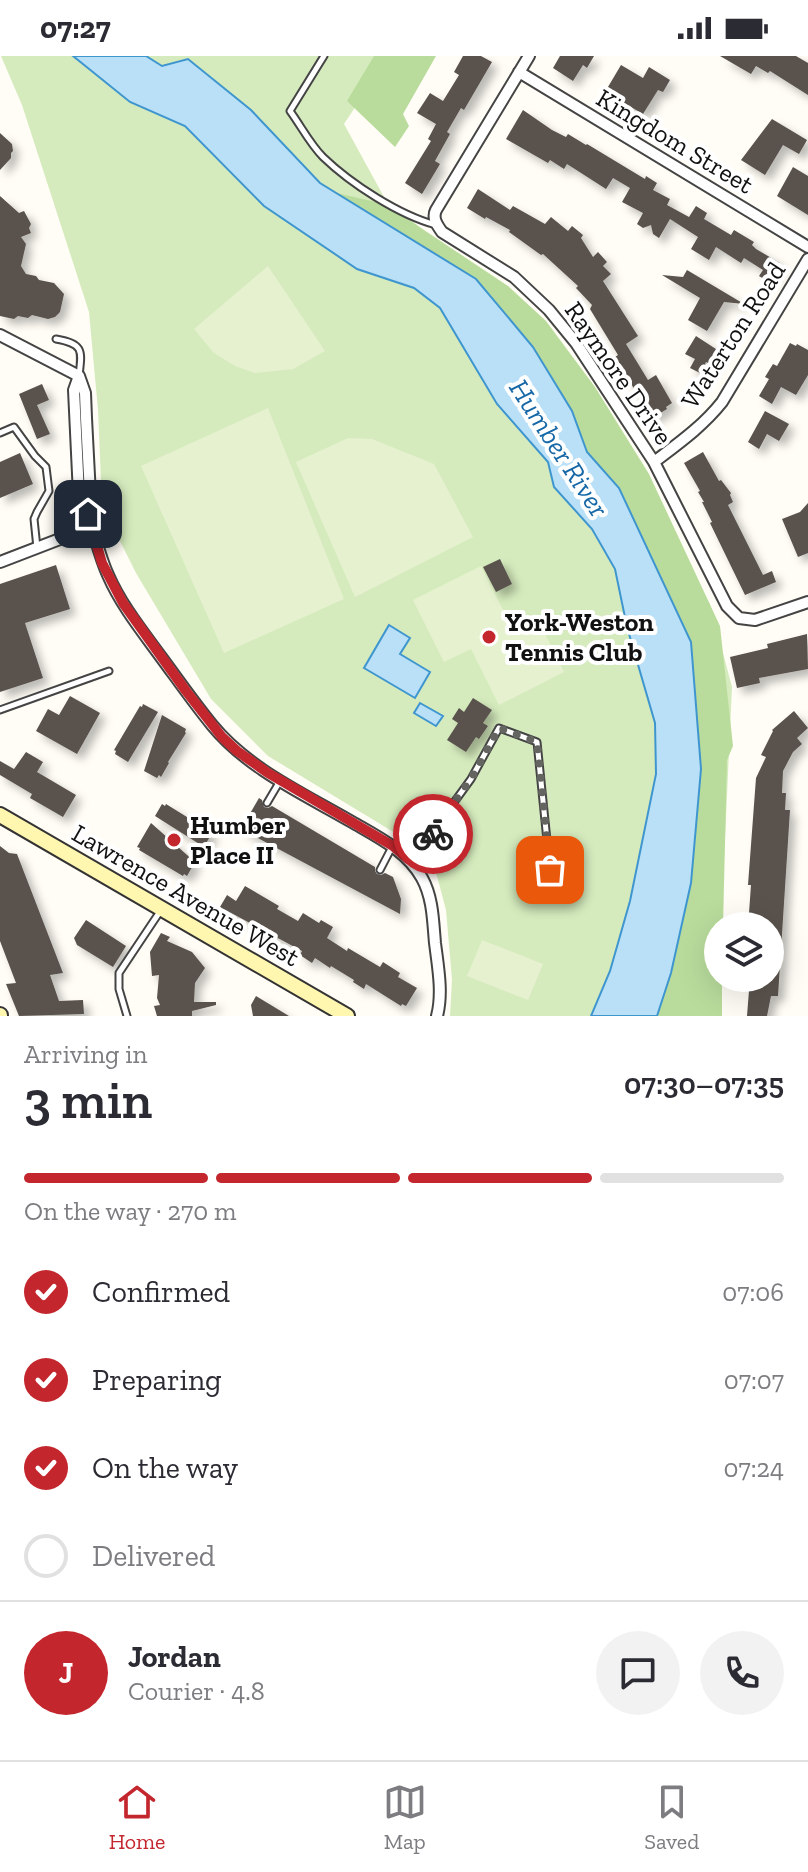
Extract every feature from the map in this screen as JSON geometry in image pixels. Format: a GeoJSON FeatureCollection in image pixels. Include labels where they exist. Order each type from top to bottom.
{"type":"FeatureCollection","features":[{"type":"Feature","properties":{"kind":"main road","name":"Lawrence Avenue West"},"geometry":{"type":"LineString","coordinates":[[0,815],[347,1016]]}},
{"type":"Feature","properties":{"kind":"street"},"geometry":{"type":"LineString","coordinates":[[436,225],[436,210],[529,56]]}},
{"type":"Feature","properties":{"kind":"street","name":"Kingdom Street"},"geometry":{"type":"LineString","coordinates":[[519,72],[808,247]]}},
{"type":"Feature","properties":{"kind":"street","name":"Raymore Drive"},"geometry":{"type":"LineString","coordinates":[[436,225],[442,232],[514,277],[549,310],[576,343],[654,462],[727,606],[739,618],[755,620],[808,602]]}},
{"type":"Feature","properties":{"kind":"street","name":"Waterton Road"},"geometry":{"type":"LineString","coordinates":[[654,462],[691,435],[722,402],[808,259]]}},
{"type":"Feature","properties":{"kind":"street"},"geometry":{"type":"LineString","coordinates":[[0,335],[79,376],[86,409],[90,495],[87,509],[102,563],[129,613],[212,725],[237,751],[280,780],[393,846],[421,876],[430,897],[439,977],[437,1016]]}},
{"type":"Feature","properties":{"kind":"street"},"geometry":{"type":"LineString","coordinates":[[0,562],[91,527]]}},
{"type":"Feature","properties":{"kind":"lane","name":"Raymore Drive"},"geometry":{"type":"LineString","coordinates":[[324,56],[290,111],[321,155],[355,183],[418,220],[436,225]]}},
{"type":"Feature","properties":{"kind":"lane"},"geometry":{"type":"LineString","coordinates":[[56,339],[72,342],[80,348],[79,376]]}},
{"type":"Feature","properties":{"kind":"lane"},"geometry":{"type":"LineString","coordinates":[[0,433],[14,427],[46,467],[49,491],[34,519],[37,548]]}},
{"type":"Feature","properties":{"kind":"lane"},"geometry":{"type":"LineString","coordinates":[[0,710],[109,671]]}},
{"type":"Feature","properties":{"kind":"lane"},"geometry":{"type":"LineString","coordinates":[[408,859],[425,846],[471,779],[499,728],[537,742],[550,870],[544,884],[528,888]]}},
{"type":"Feature","properties":{"kind":"lane"},"geometry":{"type":"LineString","coordinates":[[267,803],[280,780]]}},
{"type":"Feature","properties":{"kind":"lane"},"geometry":{"type":"LineString","coordinates":[[380,870],[393,846]]}},
{"type":"Feature","properties":{"kind":"lane"},"geometry":{"type":"LineString","coordinates":[[127,1016],[119,989],[119,973],[161,909]]}},
{"type":"Feature","properties":{"kind":"green space"},"geometry":{"type":"Polygon","coordinates":[[[1,56],[389,56],[344,124],[384,197],[533,323],[590,386],[710,604],[732,687],[722,912],[704,912],[704,992],[717,992],[717,1016],[450,1016],[452,980],[446,910],[437,876],[427,860],[405,839],[268,756],[211,699],[136,573],[102,505],[89,312],[22,105],[1,56]]]}},
{"type":"Feature","properties":{"kind":"green space"},"geometry":{"type":"Polygon","coordinates":[[[374,56],[436,56],[403,114],[409,126],[395,147],[347,101],[374,56]]]}},
{"type":"Feature","properties":{"kind":"green space"},"geometry":{"type":"Polygon","coordinates":[[[336,193],[385,204],[508,286],[546,321],[595,387],[649,474],[720,626],[733,746],[727,760],[723,912],[704,912],[704,992],[722,992],[722,1016],[657,1016],[671,973],[691,883],[701,769],[691,642],[619,488],[587,452],[572,411],[336,193]]]}},
{"type":"Feature","properties":{"kind":"green space"},"geometry":{"type":"Polygon","coordinates":[[[268,266],[325,351],[293,369],[255,373],[235,366],[214,353],[194,329],[268,266]]]}},
{"type":"Feature","properties":{"kind":"green space"},"geometry":{"type":"Polygon","coordinates":[[[268,408],[344,599],[224,653],[141,466],[268,408]]]}},
{"type":"Feature","properties":{"kind":"green space"},"geometry":{"type":"Polygon","coordinates":[[[348,438],[372,439],[434,464],[473,537],[355,597],[296,462],[348,438]]]}},
{"type":"Feature","properties":{"kind":"green space","name":"York-Weston Tennis Club"},"geometry":{"type":"Polygon","coordinates":[[[481,566],[511,626],[535,614],[564,672],[499,705],[471,649],[444,662],[413,600],[481,566]]]}},
{"type":"Feature","properties":{"kind":"green space"},"geometry":{"type":"Polygon","coordinates":[[[482,940],[543,964],[528,1000],[467,976],[482,940]]]}},
{"type":"Feature","properties":{"kind":"water","name":"Humber River"},"geometry":{"type":"Polygon","coordinates":[[[73,56],[146,56],[162,66],[188,59],[251,110],[320,183],[476,279],[533,347],[572,411],[587,452],[619,488],[691,642],[701,769],[691,883],[671,973],[657,1016],[591,1016],[610,971],[630,901],[656,774],[655,723],[627,627],[615,569],[592,529],[554,487],[548,462],[497,404],[440,308],[414,288],[357,269],[264,206],[185,126],[130,102],[73,56]]]}},
{"type":"Feature","properties":{"kind":"water"},"geometry":{"type":"Polygon","coordinates":[[[389,625],[410,638],[400,654],[430,672],[415,698],[364,668],[389,625]]]}},
{"type":"Feature","properties":{"kind":"water"},"geometry":{"type":"Polygon","coordinates":[[[420,703],[443,716],[436,726],[414,713],[420,703]]]}},
{"type":"Feature","properties":{"kind":"building"},"geometry":{"type":"Polygon","coordinates":[[[463,56],[481,56],[492,62],[464,110],[461,108],[447,132],[450,134],[435,161],[440,164],[422,194],[405,183],[431,141],[428,139],[436,124],[417,113],[430,93],[443,101],[459,75],[454,72],[463,56]]]}},
{"type":"Feature","properties":{"kind":"building"},"geometry":{"type":"Polygon","coordinates":[[[560,56],[594,56],[587,68],[583,65],[573,81],[553,68],[560,56]]]}},
{"type":"Feature","properties":{"kind":"building"},"geometry":{"type":"Polygon","coordinates":[[[720,56],[796,56],[808,63],[808,95],[770,71],[768,73],[756,66],[751,74],[720,56]]]}},
{"type":"Feature","properties":{"kind":"building"},"geometry":{"type":"Polygon","coordinates":[[[621,65],[643,78],[649,67],[670,80],[663,92],[658,90],[643,114],[605,92],[621,65]]]}},
{"type":"Feature","properties":{"kind":"building"},"geometry":{"type":"Polygon","coordinates":[[[523,110],[552,130],[566,137],[568,134],[657,183],[653,190],[670,199],[667,205],[689,217],[696,206],[707,213],[704,219],[731,235],[734,230],[754,242],[752,245],[756,249],[780,263],[769,282],[759,276],[763,270],[744,258],[741,263],[716,247],[709,260],[691,249],[698,237],[670,219],[659,238],[653,234],[651,225],[643,228],[637,224],[643,213],[622,202],[630,188],[613,178],[606,189],[567,164],[564,169],[550,160],[548,163],[506,139],[523,110]]]}},
{"type":"Feature","properties":{"kind":"building"},"geometry":{"type":"Polygon","coordinates":[[[772,119],[807,140],[799,154],[783,145],[765,175],[741,160],[772,119]]]}},
{"type":"Feature","properties":{"kind":"building"},"geometry":{"type":"Polygon","coordinates":[[[0,133],[12,144],[13,151],[0,170],[0,133]]]}},
{"type":"Feature","properties":{"kind":"building"},"geometry":{"type":"Polygon","coordinates":[[[793,167],[808,176],[808,215],[777,196],[793,167]]]}},
{"type":"Feature","properties":{"kind":"building"},"geometry":{"type":"Polygon","coordinates":[[[478,189],[510,210],[513,206],[545,224],[551,217],[568,231],[572,226],[583,235],[581,238],[593,257],[598,252],[607,262],[603,266],[611,274],[603,281],[638,336],[626,344],[648,380],[656,375],[672,403],[667,409],[652,418],[625,374],[622,376],[616,367],[620,365],[615,357],[618,355],[590,309],[592,305],[576,288],[578,286],[543,254],[510,230],[467,208],[478,189]]]}},
{"type":"Feature","properties":{"kind":"building"},"geometry":{"type":"Polygon","coordinates":[[[0,196],[19,213],[24,211],[31,224],[31,233],[21,237],[26,244],[21,266],[26,274],[54,283],[64,294],[60,312],[55,317],[48,319],[32,315],[14,319],[0,316],[0,196]]]}},
{"type":"Feature","properties":{"kind":"building"},"geometry":{"type":"Polygon","coordinates":[[[687,270],[744,304],[724,302],[707,331],[688,320],[700,298],[662,275],[683,277],[687,270]]]}},
{"type":"Feature","properties":{"kind":"building"},"geometry":{"type":"Polygon","coordinates":[[[696,336],[719,351],[711,364],[706,362],[700,373],[690,368],[695,359],[685,354],[696,336]]]}},
{"type":"Feature","properties":{"kind":"building"},"geometry":{"type":"Polygon","coordinates":[[[790,343],[808,350],[808,375],[796,395],[781,387],[772,404],[759,396],[769,379],[765,377],[773,364],[777,366],[790,343]]]}},
{"type":"Feature","properties":{"kind":"building"},"geometry":{"type":"Polygon","coordinates":[[[42,384],[49,400],[37,405],[50,434],[37,439],[19,394],[42,384]]]}},
{"type":"Feature","properties":{"kind":"building"},"geometry":{"type":"Polygon","coordinates":[[[765,411],[789,424],[779,441],[767,434],[759,449],[748,442],[765,411]]]}},
{"type":"Feature","properties":{"kind":"building"},"geometry":{"type":"Polygon","coordinates":[[[703,452],[719,481],[731,493],[733,502],[728,505],[763,575],[772,571],[776,582],[745,595],[710,523],[700,491],[684,463],[703,452]]]}},
{"type":"Feature","properties":{"kind":"building"},"geometry":{"type":"Polygon","coordinates":[[[20,453],[33,484],[0,498],[0,462],[20,453]]]}},
{"type":"Feature","properties":{"kind":"building"},"geometry":{"type":"Polygon","coordinates":[[[808,503],[808,553],[798,557],[782,519],[800,512],[808,503]]]}},
{"type":"Feature","properties":{"kind":"building"},"geometry":{"type":"Polygon","coordinates":[[[500,559],[512,584],[496,592],[483,567],[500,559]]]}},
{"type":"Feature","properties":{"kind":"building"},"geometry":{"type":"Polygon","coordinates":[[[56,565],[70,609],[25,623],[43,678],[0,692],[0,584],[56,565]]]}},
{"type":"Feature","properties":{"kind":"building"},"geometry":{"type":"Polygon","coordinates":[[[807,634],[808,669],[759,678],[760,683],[737,688],[730,657],[807,634]]]}},
{"type":"Feature","properties":{"kind":"building"},"geometry":{"type":"Polygon","coordinates":[[[70,696],[100,713],[77,754],[36,731],[48,709],[59,715],[70,696]]]}},
{"type":"Feature","properties":{"kind":"building"},"geometry":{"type":"Polygon","coordinates":[[[473,698],[492,710],[483,723],[488,726],[466,752],[447,740],[458,723],[452,719],[459,708],[464,712],[473,698]]]}},
{"type":"Feature","properties":{"kind":"building"},"geometry":{"type":"Polygon","coordinates":[[[143,704],[158,712],[128,762],[114,750],[143,704]]]}},
{"type":"Feature","properties":{"kind":"building"},"geometry":{"type":"Polygon","coordinates":[[[794,711],[808,728],[797,738],[802,744],[793,752],[783,771],[785,810],[790,810],[783,912],[749,912],[751,885],[748,885],[756,778],[766,757],[761,755],[772,730],[794,711]]]}},
{"type":"Feature","properties":{"kind":"building"},"geometry":{"type":"Polygon","coordinates":[[[162,715],[186,729],[186,733],[161,777],[159,775],[157,778],[144,771],[162,715]]]}},
{"type":"Feature","properties":{"kind":"building"},"geometry":{"type":"Polygon","coordinates":[[[26,752],[43,762],[37,772],[76,795],[63,817],[30,798],[32,794],[0,775],[0,761],[14,769],[26,752]]]}},
{"type":"Feature","properties":{"kind":"building"},"geometry":{"type":"Polygon","coordinates":[[[259,798],[264,807],[272,806],[375,867],[377,874],[385,873],[393,877],[401,899],[400,914],[241,829],[259,798]]]}},
{"type":"Feature","properties":{"kind":"building"},"geometry":{"type":"Polygon","coordinates":[[[162,804],[210,830],[212,833],[204,847],[155,816],[162,804]]]}},
{"type":"Feature","properties":{"kind":"building"},"geometry":{"type":"Polygon","coordinates":[[[151,823],[195,862],[187,876],[139,850],[137,847],[151,823]]]}},
{"type":"Feature","properties":{"kind":"building"},"geometry":{"type":"Polygon","coordinates":[[[0,846],[9,853],[17,854],[63,973],[50,975],[59,1001],[83,1000],[84,1014],[19,1016],[6,984],[16,983],[0,941],[0,846]]]}},
{"type":"Feature","properties":{"kind":"building"},"geometry":{"type":"Polygon","coordinates":[[[245,886],[298,921],[303,913],[319,923],[321,920],[333,927],[327,938],[380,967],[383,962],[400,973],[398,977],[417,988],[406,1006],[401,1006],[366,984],[364,989],[315,958],[312,963],[300,955],[302,951],[220,907],[227,895],[236,901],[245,886]]]}},
{"type":"Feature","properties":{"kind":"building"},"geometry":{"type":"Polygon","coordinates":[[[86,920],[126,946],[113,967],[77,945],[74,938],[86,920]]]}},
{"type":"Feature","properties":{"kind":"building"},"geometry":{"type":"Polygon","coordinates":[[[161,933],[170,937],[167,941],[192,952],[205,968],[195,983],[194,1002],[216,1002],[216,1005],[192,1011],[192,1016],[157,1016],[154,1006],[160,1005],[157,998],[159,975],[152,976],[150,952],[161,933]]]}},
{"type":"Feature","properties":{"kind":"building"},"geometry":{"type":"Polygon","coordinates":[[[749,992],[778,992],[778,996],[771,996],[767,1016],[747,1016],[749,992]]]}},
{"type":"Feature","properties":{"kind":"building"},"geometry":{"type":"Polygon","coordinates":[[[256,996],[289,1016],[253,1016],[251,1005],[256,996]]]}},
{"type":"Feature","properties":{"kind":"way so far"},"geometry":{"type":"LineString","coordinates":[[433,834],[471,779],[499,728],[537,742],[550,870]]}},
{"type":"Feature","properties":{"kind":"place","name":"York-Weston Tennis Club"},"geometry":{"type":"Point","coordinates":[489,637]}},
{"type":"Feature","properties":{"kind":"place","name":"Humber Place II"},"geometry":{"type":"Point","coordinates":[174,840]}},
{"type":"Feature","properties":{"kind":"route"},"geometry":{"type":"LineString","coordinates":[[88,514],[102,563],[123,603],[212,725],[237,751],[268,773],[393,846],[408,859],[425,846],[433,834]]}}]}
